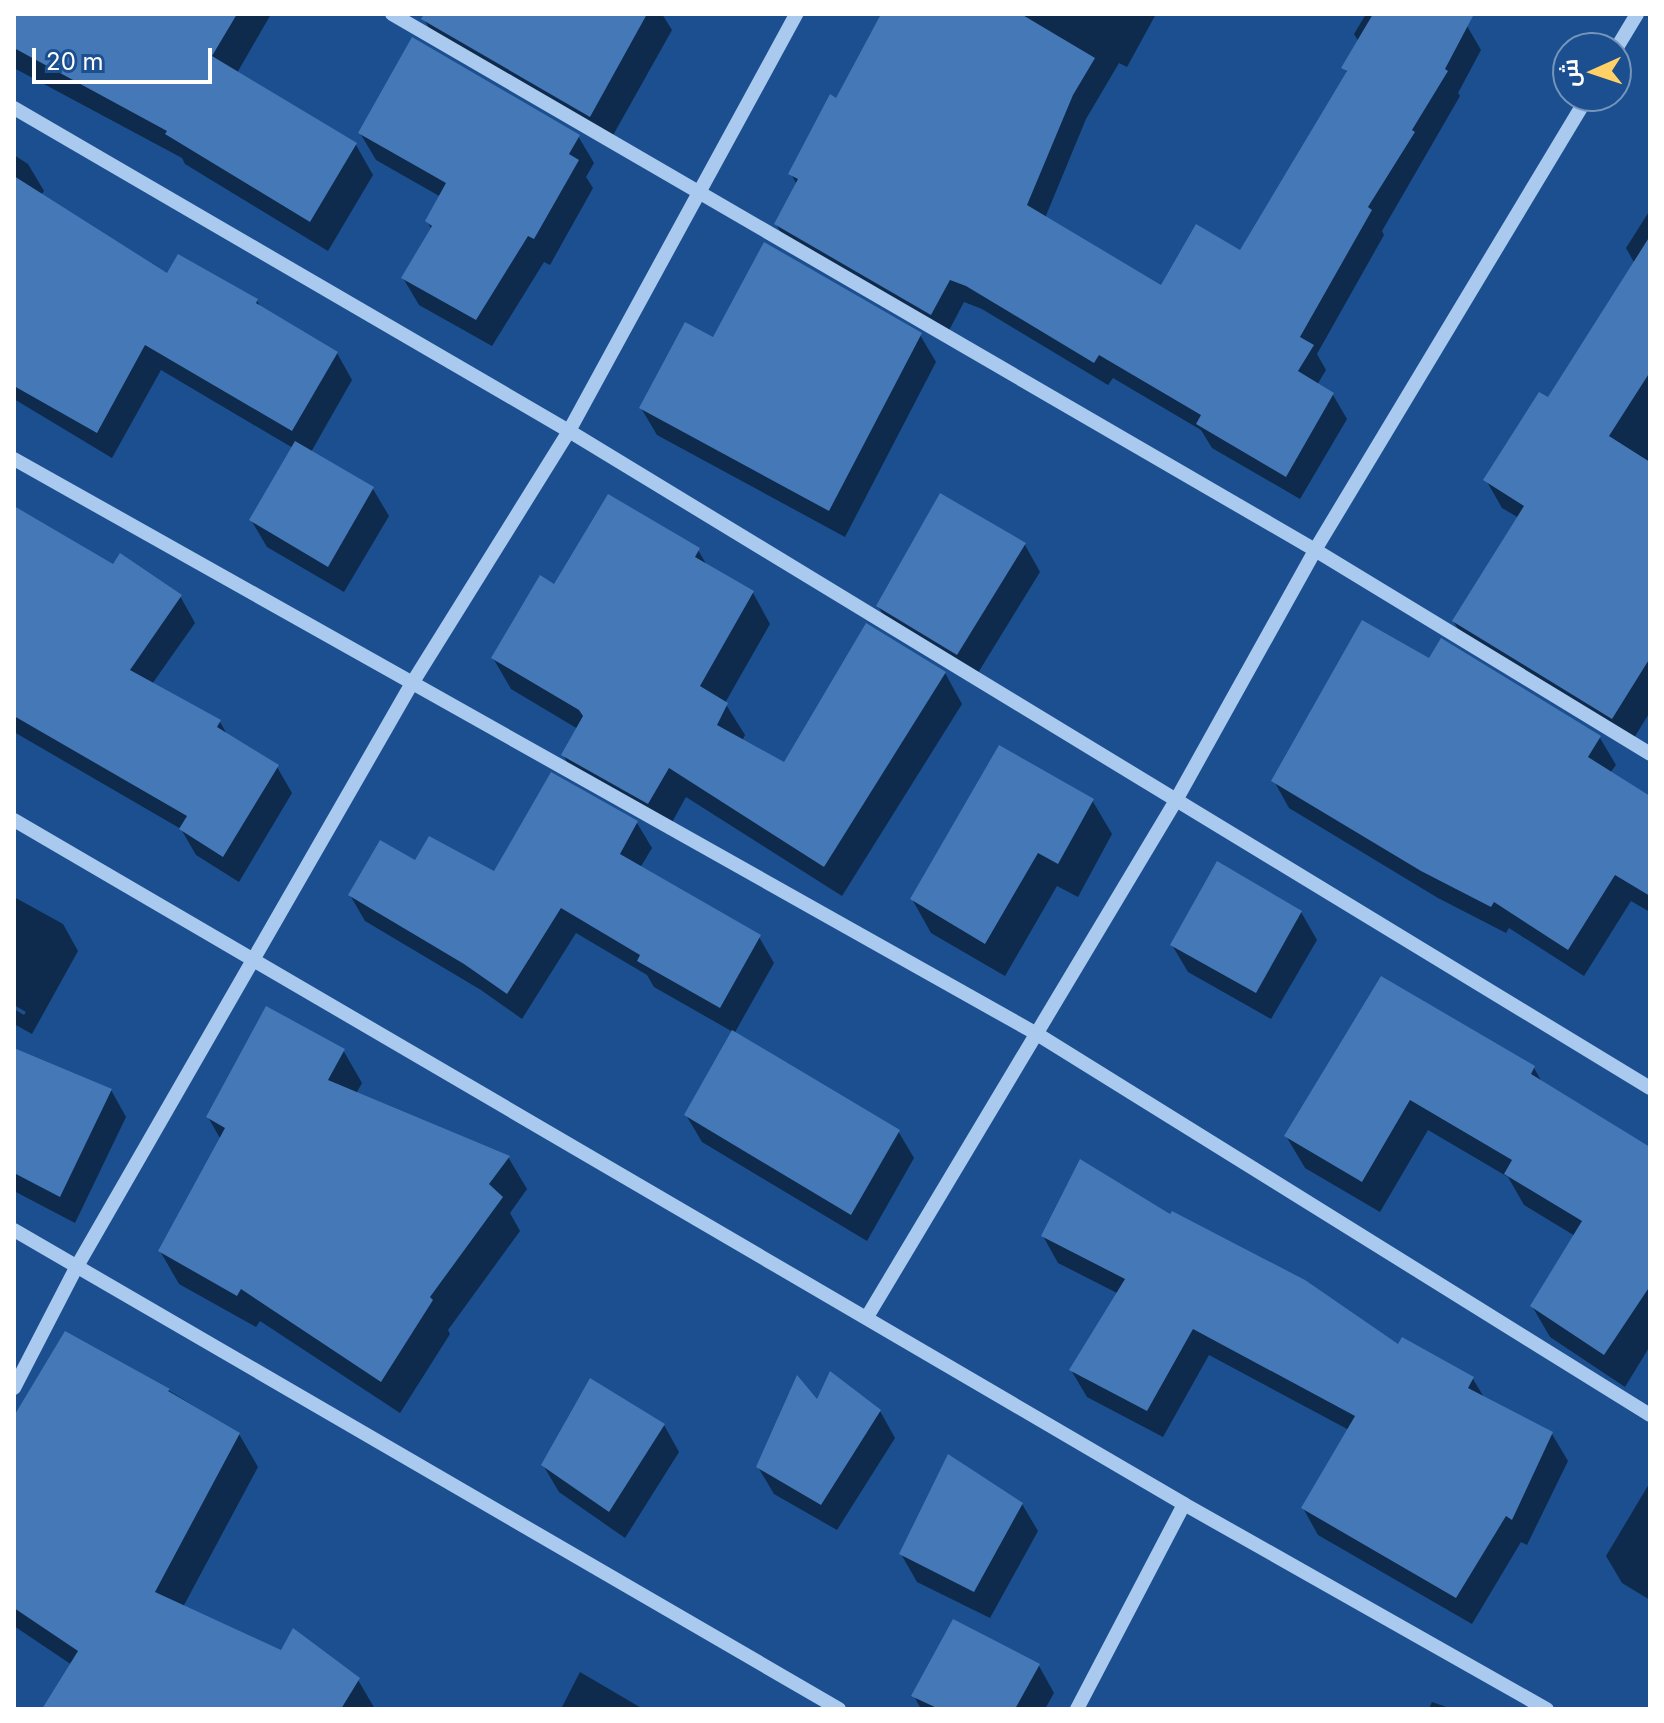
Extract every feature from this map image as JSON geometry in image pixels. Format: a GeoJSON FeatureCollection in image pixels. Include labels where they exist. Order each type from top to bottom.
{"type":"FeatureCollection","features":[{"type":"Feature","properties":{"kind":"street"},"geometry":{"type":"LineString","coordinates":[[392,14],[1315,550],[1650,754]]}},
{"type":"Feature","properties":{"kind":"street"},"geometry":{"type":"LineString","coordinates":[[14,1388],[76,1268],[411,685],[569,431],[796,14]]}},
{"type":"Feature","properties":{"kind":"street"},"geometry":{"type":"LineString","coordinates":[[1627,32],[1639,14],[1650,20]]}},
{"type":"Feature","properties":{"kind":"street"},"geometry":{"type":"LineString","coordinates":[[14,108],[569,431],[1650,1088]]}},
{"type":"Feature","properties":{"kind":"street"},"geometry":{"type":"LineString","coordinates":[[867,1317],[1175,802],[1315,550],[1578,112]]}},
{"type":"Feature","properties":{"kind":"street"},"geometry":{"type":"LineString","coordinates":[[14,459],[411,685],[1037,1034],[1650,1415]]}},
{"type":"Feature","properties":{"kind":"street"},"geometry":{"type":"LineString","coordinates":[[14,820],[254,957],[1184,1504],[1547,1709]]}},
{"type":"Feature","properties":{"kind":"street"},"geometry":{"type":"LineString","coordinates":[[14,1230],[839,1709]]}},
{"type":"Feature","properties":{"kind":"street"},"geometry":{"type":"LineString","coordinates":[[1077,1709],[1184,1504]]}},
{"type":"Feature","properties":{"kind":"building"},"geometry":{"type":"Polygon","coordinates":[[[14,14],[237,14],[212,56],[357,143],[310,222],[165,134],[167,131],[14,48],[14,14]]]}},
{"type":"Feature","properties":{"kind":"building"},"geometry":{"type":"Polygon","coordinates":[[[424,14],[647,14],[590,117],[421,19],[424,14]]]}},
{"type":"Feature","properties":{"kind":"building"},"geometry":{"type":"Polygon","coordinates":[[[881,14],[1021,14],[1095,58],[1073,95],[1027,205],[1161,285],[1196,224],[1240,250],[1347,71],[1341,68],[1373,14],[1474,14],[1445,69],[1448,71],[1412,130],[1415,132],[1368,207],[1372,210],[1300,337],[1314,345],[1298,371],[1334,393],[1286,477],[1196,424],[1201,415],[1099,355],[1094,363],[966,286],[950,280],[931,315],[774,224],[798,179],[788,174],[830,94],[836,98],[881,14]]]}},
{"type":"Feature","properties":{"kind":"building"},"geometry":{"type":"Polygon","coordinates":[[[412,37],[580,135],[569,154],[579,160],[534,239],[528,236],[476,320],[401,278],[432,226],[425,221],[446,183],[358,133],[412,37]]]}},
{"type":"Feature","properties":{"kind":"building"},"geometry":{"type":"Polygon","coordinates":[[[14,176],[167,273],[178,254],[258,299],[256,303],[338,352],[292,431],[145,345],[97,433],[14,386],[14,176]]]}},
{"type":"Feature","properties":{"kind":"building"},"geometry":{"type":"Polygon","coordinates":[[[1650,236],[1650,372],[1609,436],[1650,462],[1650,658],[1612,719],[1452,621],[1524,506],[1483,480],[1539,392],[1548,397],[1650,236]]]}},
{"type":"Feature","properties":{"kind":"building"},"geometry":{"type":"Polygon","coordinates":[[[764,242],[922,333],[829,511],[639,408],[685,322],[713,337],[764,242]]]}},
{"type":"Feature","properties":{"kind":"building"},"geometry":{"type":"Polygon","coordinates":[[[295,441],[374,487],[328,567],[249,520],[295,441]]]}},
{"type":"Feature","properties":{"kind":"building"},"geometry":{"type":"Polygon","coordinates":[[[940,493],[1026,543],[957,655],[876,606],[940,493]]]}},
{"type":"Feature","properties":{"kind":"building"},"geometry":{"type":"Polygon","coordinates":[[[608,494],[700,548],[695,557],[754,591],[700,686],[728,703],[717,725],[784,762],[866,623],[946,672],[824,867],[669,768],[648,804],[561,755],[583,716],[579,710],[491,658],[540,575],[554,584],[608,494]]]}},
{"type":"Feature","properties":{"kind":"building"},"geometry":{"type":"Polygon","coordinates":[[[14,506],[113,564],[120,553],[182,595],[130,670],[221,720],[217,727],[279,765],[223,857],[179,829],[187,816],[14,716],[14,506]]]}},
{"type":"Feature","properties":{"kind":"building"},"geometry":{"type":"Polygon","coordinates":[[[1362,620],[1429,658],[1441,638],[1601,736],[1588,757],[1650,796],[1650,896],[1615,875],[1568,950],[1494,902],[1491,907],[1421,871],[1271,781],[1362,620]]]}},
{"type":"Feature","properties":{"kind":"building"},"geometry":{"type":"Polygon","coordinates":[[[999,745],[1094,799],[1058,864],[1038,853],[985,944],[910,899],[999,745]]]}},
{"type":"Feature","properties":{"kind":"building"},"geometry":{"type":"Polygon","coordinates":[[[551,772],[638,821],[620,854],[761,935],[720,1008],[637,961],[640,955],[561,908],[507,994],[464,964],[348,895],[380,840],[415,860],[429,836],[494,871],[551,772]]]}},
{"type":"Feature","properties":{"kind":"building"},"geometry":{"type":"Polygon","coordinates":[[[1217,861],[1302,911],[1256,993],[1170,945],[1217,861]]]}},
{"type":"Feature","properties":{"kind":"building"},"geometry":{"type":"Polygon","coordinates":[[[1381,976],[1535,1066],[1531,1074],[1650,1147],[1650,1286],[1604,1355],[1530,1306],[1582,1221],[1504,1174],[1512,1160],[1410,1100],[1362,1182],[1284,1136],[1381,976]]]}},
{"type":"Feature","properties":{"kind":"building"},"geometry":{"type":"Polygon","coordinates":[[[266,1006],[345,1049],[328,1080],[510,1156],[489,1184],[503,1197],[430,1297],[433,1300],[381,1382],[241,1289],[237,1296],[158,1251],[225,1128],[206,1117],[266,1006]]]}},
{"type":"Feature","properties":{"kind":"building"},"geometry":{"type":"Polygon","coordinates":[[[732,1030],[900,1130],[851,1215],[684,1115],[732,1030]]]}},
{"type":"Feature","properties":{"kind":"building"},"geometry":{"type":"Polygon","coordinates":[[[14,1048],[112,1089],[60,1197],[14,1173],[14,1048]]]}},
{"type":"Feature","properties":{"kind":"building"},"geometry":{"type":"Polygon","coordinates":[[[1080,1159],[1170,1214],[1172,1211],[1305,1280],[1398,1344],[1402,1337],[1474,1377],[1468,1388],[1553,1432],[1512,1520],[1506,1516],[1456,1598],[1301,1508],[1355,1416],[1193,1329],[1147,1411],[1069,1370],[1125,1279],[1041,1236],[1080,1159]]]}},
{"type":"Feature","properties":{"kind":"building"},"geometry":{"type":"Polygon","coordinates":[[[65,1331],[170,1389],[168,1391],[240,1433],[155,1592],[281,1650],[293,1628],[360,1678],[341,1709],[42,1709],[78,1651],[14,1608],[14,1416],[65,1331]]]}},
{"type":"Feature","properties":{"kind":"building"},"geometry":{"type":"Polygon","coordinates":[[[830,1371],[881,1410],[821,1505],[756,1467],[797,1375],[817,1399],[830,1371]]]}},
{"type":"Feature","properties":{"kind":"building"},"geometry":{"type":"Polygon","coordinates":[[[590,1378],[665,1424],[609,1512],[541,1465],[590,1378]]]}},
{"type":"Feature","properties":{"kind":"building"},"geometry":{"type":"Polygon","coordinates":[[[948,1454],[1023,1503],[974,1592],[899,1554],[948,1454]]]}},
{"type":"Feature","properties":{"kind":"building"},"geometry":{"type":"Polygon","coordinates":[[[953,1619],[1040,1664],[1015,1709],[939,1709],[911,1696],[953,1619]]]}}]}
